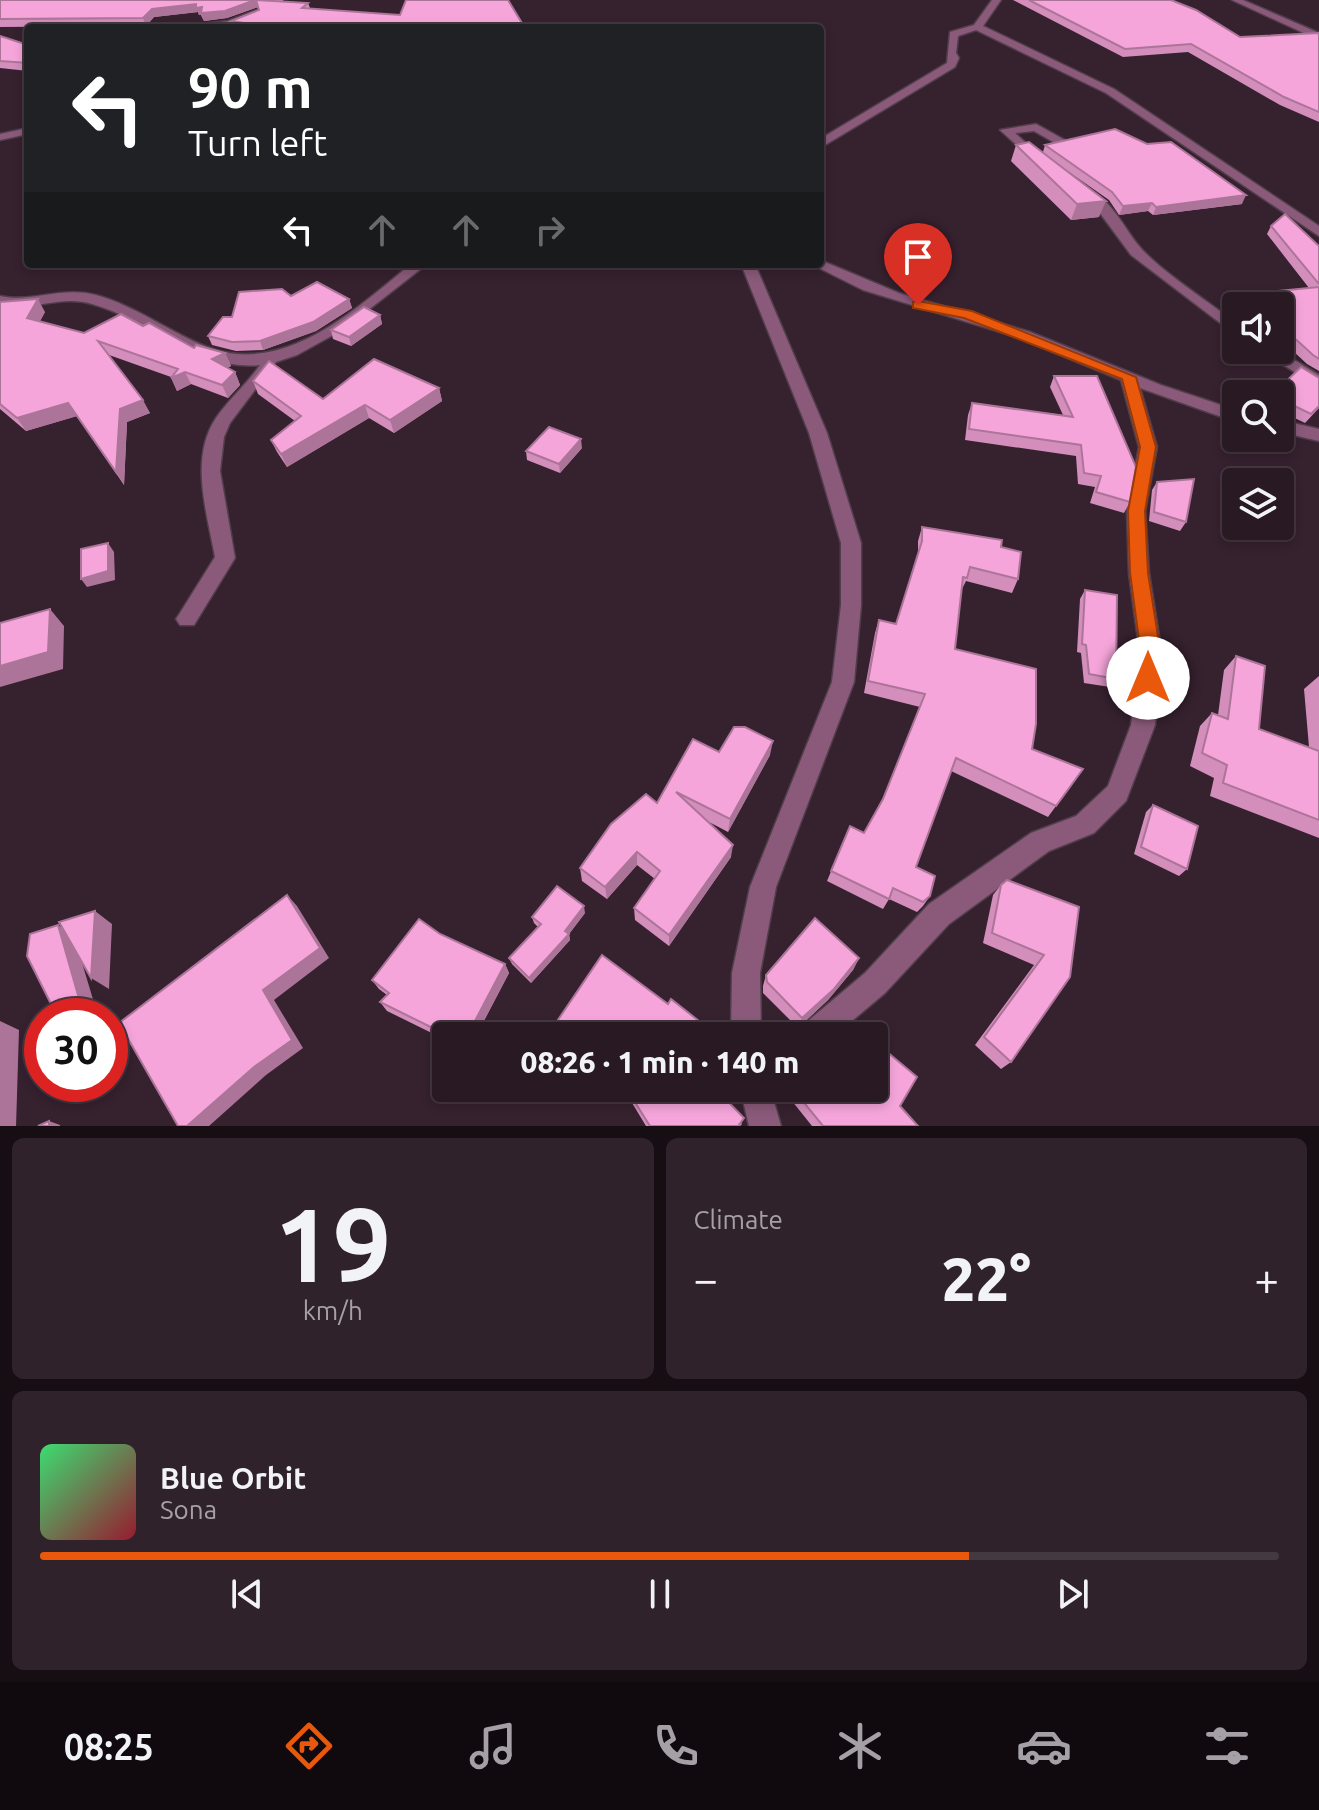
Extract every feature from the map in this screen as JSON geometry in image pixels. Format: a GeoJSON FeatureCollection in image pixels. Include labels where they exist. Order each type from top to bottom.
{"type":"FeatureCollection","features":[{"type":"Feature","properties":{"kind":"street"},"geometry":{"type":"LineString","coordinates":[[224,24],[259,17],[250,0]]}},
{"type":"Feature","properties":{"kind":"street"},"geometry":{"type":"LineString","coordinates":[[824,142],[951,65],[954,58],[951,53],[953,34],[977,27],[997,0]]}},
{"type":"Feature","properties":{"kind":"street"},"geometry":{"type":"LineString","coordinates":[[1236,0],[1319,37]]}},
{"type":"Feature","properties":{"kind":"street"},"geometry":{"type":"LineString","coordinates":[[977,27],[1110,91],[1319,232]]}},
{"type":"Feature","properties":{"kind":"street"},"geometry":{"type":"LineString","coordinates":[[1049,170],[1006,130],[1036,127],[1066,144]]}},
{"type":"Feature","properties":{"kind":"street"},"geometry":{"type":"LineString","coordinates":[[0,137],[24,132]]}},
{"type":"Feature","properties":{"kind":"street"},"geometry":{"type":"LineString","coordinates":[[1068,182],[1102,206],[1136,252],[1222,319]]}},
{"type":"Feature","properties":{"kind":"street"},"geometry":{"type":"LineString","coordinates":[[824,267],[853,283],[918,305],[968,314],[1222,411]]}},
{"type":"Feature","properties":{"kind":"street"},"geometry":{"type":"LineString","coordinates":[[0,300],[9,303],[69,295],[127,313],[219,356],[248,361],[274,357],[305,345],[388,290],[415,268]]}},
{"type":"Feature","properties":{"kind":"street"},"geometry":{"type":"LineString","coordinates":[[746,1022],[746,973],[763,887],[843,682],[851,605],[851,543],[818,433],[750,268]]}},
{"type":"Feature","properties":{"kind":"street"},"geometry":{"type":"LineString","coordinates":[[187,619],[225,558],[213,494],[213,448],[221,424],[255,385],[274,357]]}},
{"type":"Feature","properties":{"kind":"street"},"geometry":{"type":"LineString","coordinates":[[1290,364],[1319,382]]}},
{"type":"Feature","properties":{"kind":"street"},"geometry":{"type":"LineString","coordinates":[[829,1022],[875,983],[939,914],[1040,842],[1085,825],[1117,793],[1143,725],[1151,655],[1139,573],[1136,511],[1148,447],[1128,377]]}},
{"type":"Feature","properties":{"kind":"street"},"geometry":{"type":"LineString","coordinates":[[1294,429],[1319,435]]}},
{"type":"Feature","properties":{"kind":"street"},"geometry":{"type":"LineString","coordinates":[[759,1102],[765,1126]]}},
{"type":"Feature","properties":{"kind":"building"},"geometry":{"type":"Polygon","coordinates":[[[0,0],[255,0],[225,11],[201,13],[202,7],[196,8],[196,4],[152,9],[143,18],[0,19],[0,0]]]}},
{"type":"Feature","properties":{"kind":"building"},"geometry":{"type":"Polygon","coordinates":[[[256,0],[308,3],[302,8],[400,15],[406,0],[508,0],[523,24],[251,24],[231,21],[259,10],[256,0]]]}},
{"type":"Feature","properties":{"kind":"building"},"geometry":{"type":"Polygon","coordinates":[[[1029,0],[1171,0],[1196,10],[1240,37],[1319,33],[1319,112],[1284,97],[1191,44],[1125,49],[1029,0]]]}},
{"type":"Feature","properties":{"kind":"building"},"geometry":{"type":"Polygon","coordinates":[[[0,36],[24,44],[24,63],[0,61],[0,36]]]}},
{"type":"Feature","properties":{"kind":"building"},"geometry":{"type":"Polygon","coordinates":[[[1115,129],[1147,144],[1171,142],[1246,195],[1156,207],[1152,203],[1123,206],[1112,192],[1045,145],[1115,129]]]}},
{"type":"Feature","properties":{"kind":"building"},"geometry":{"type":"Polygon","coordinates":[[[1029,142],[1106,201],[1077,204],[1016,145],[1029,142]]]}},
{"type":"Feature","properties":{"kind":"building"},"geometry":{"type":"Polygon","coordinates":[[[1285,214],[1319,246],[1319,284],[1271,226],[1285,214]]]}},
{"type":"Feature","properties":{"kind":"building"},"geometry":{"type":"Polygon","coordinates":[[[317,282],[349,299],[313,322],[260,341],[232,342],[208,336],[223,317],[232,317],[239,292],[282,289],[291,296],[317,282]]]}},
{"type":"Feature","properties":{"kind":"building"},"geometry":{"type":"Polygon","coordinates":[[[1319,287],[1319,359],[1294,338],[1294,292],[1268,292],[1319,287]]]}},
{"type":"Feature","properties":{"kind":"building"},"geometry":{"type":"Polygon","coordinates":[[[38,299],[27,318],[84,333],[121,314],[143,326],[149,323],[194,348],[196,345],[225,353],[212,359],[235,372],[222,385],[185,372],[171,378],[178,369],[98,341],[143,400],[120,409],[116,472],[68,403],[17,418],[0,404],[0,302],[38,299]]]}},
{"type":"Feature","properties":{"kind":"building"},"geometry":{"type":"Polygon","coordinates":[[[364,307],[380,315],[349,337],[331,330],[364,307]]]}},
{"type":"Feature","properties":{"kind":"building"},"geometry":{"type":"Polygon","coordinates":[[[374,359],[439,388],[390,420],[365,405],[281,454],[271,440],[301,416],[253,381],[269,361],[323,399],[374,359]]]}},
{"type":"Feature","properties":{"kind":"building"},"geometry":{"type":"Polygon","coordinates":[[[1301,367],[1319,378],[1319,406],[1311,414],[1294,406],[1294,380],[1288,380],[1301,367]]]}},
{"type":"Feature","properties":{"kind":"building"},"geometry":{"type":"Polygon","coordinates":[[[1054,376],[1097,376],[1136,467],[1130,502],[1096,492],[1101,476],[1084,473],[1081,445],[969,429],[972,403],[1073,417],[1054,376]]]}},
{"type":"Feature","properties":{"kind":"building"},"geometry":{"type":"Polygon","coordinates":[[[549,427],[581,439],[559,464],[526,451],[549,427]]]}},
{"type":"Feature","properties":{"kind":"building"},"geometry":{"type":"Polygon","coordinates":[[[1194,479],[1186,522],[1154,512],[1157,482],[1194,479]]]}},
{"type":"Feature","properties":{"kind":"building"},"geometry":{"type":"Polygon","coordinates":[[[922,527],[1002,540],[1001,547],[1021,552],[1018,579],[970,567],[967,578],[963,577],[955,649],[1036,669],[1036,724],[1032,749],[1083,769],[1056,806],[956,758],[916,867],[935,876],[930,896],[923,902],[893,888],[889,899],[831,871],[850,826],[864,833],[883,799],[925,694],[868,681],[879,620],[896,624],[922,541],[922,527]]]}},
{"type":"Feature","properties":{"kind":"building"},"geometry":{"type":"Polygon","coordinates":[[[108,543],[108,571],[81,579],[81,549],[108,543]]]}},
{"type":"Feature","properties":{"kind":"building"},"geometry":{"type":"Polygon","coordinates":[[[1085,590],[1117,595],[1116,679],[1089,674],[1086,645],[1082,644],[1085,590]]]}},
{"type":"Feature","properties":{"kind":"building"},"geometry":{"type":"Polygon","coordinates":[[[50,609],[48,652],[0,666],[0,623],[50,609]]]}},
{"type":"Feature","properties":{"kind":"building"},"geometry":{"type":"Polygon","coordinates":[[[1236,656],[1265,666],[1259,729],[1319,751],[1319,820],[1223,783],[1227,765],[1202,753],[1212,713],[1228,719],[1236,656]]]}},
{"type":"Feature","properties":{"kind":"building"},"geometry":{"type":"Polygon","coordinates":[[[734,727],[745,727],[773,741],[730,819],[676,792],[733,845],[669,935],[634,908],[660,871],[637,852],[605,887],[580,868],[611,824],[646,794],[657,803],[693,739],[719,752],[734,727]]]}},
{"type":"Feature","properties":{"kind":"building"},"geometry":{"type":"Polygon","coordinates":[[[1153,805],[1198,826],[1187,869],[1141,847],[1153,805]]]}},
{"type":"Feature","properties":{"kind":"building"},"geometry":{"type":"Polygon","coordinates":[[[1007,880],[1079,907],[1070,977],[1011,1062],[984,1037],[1044,955],[992,933],[1001,885],[1007,880]]]}},
{"type":"Feature","properties":{"kind":"building"},"geometry":{"type":"Polygon","coordinates":[[[557,886],[584,906],[565,931],[569,934],[529,978],[509,958],[541,924],[532,917],[557,886]]]}},
{"type":"Feature","properties":{"kind":"building"},"geometry":{"type":"Polygon","coordinates":[[[287,895],[320,948],[263,990],[292,1040],[254,1067],[187,1126],[178,1126],[128,1039],[128,1016],[287,895]]]}},
{"type":"Feature","properties":{"kind":"building"},"geometry":{"type":"Polygon","coordinates":[[[95,911],[91,978],[59,922],[95,911]]]}},
{"type":"Feature","properties":{"kind":"building"},"geometry":{"type":"Polygon","coordinates":[[[815,918],[859,958],[834,989],[802,1018],[767,982],[766,975],[815,918]]]}},
{"type":"Feature","properties":{"kind":"building"},"geometry":{"type":"Polygon","coordinates":[[[419,919],[440,934],[505,964],[474,1022],[432,1022],[432,1028],[380,1002],[389,993],[372,980],[419,919]]]}},
{"type":"Feature","properties":{"kind":"building"},"geometry":{"type":"Polygon","coordinates":[[[58,925],[79,998],[48,998],[27,956],[30,934],[58,925]]]}},
{"type":"Feature","properties":{"kind":"building"},"geometry":{"type":"Polygon","coordinates":[[[602,955],[668,1004],[671,999],[700,1022],[557,1022],[602,955]]]}},
{"type":"Feature","properties":{"kind":"building"},"geometry":{"type":"Polygon","coordinates":[[[888,1053],[917,1077],[900,1106],[918,1126],[823,1126],[803,1102],[888,1102],[888,1053]]]}},
{"type":"Feature","properties":{"kind":"building"},"geometry":{"type":"Polygon","coordinates":[[[635,1102],[729,1102],[744,1118],[738,1126],[650,1126],[635,1102]]]}},
{"type":"Feature","properties":{"kind":"route"},"geometry":{"type":"LineString","coordinates":[[918,305],[968,314],[1077,354],[1128,377],[1148,447],[1136,511],[1139,573],[1151,655],[1148,678]]}}]}
